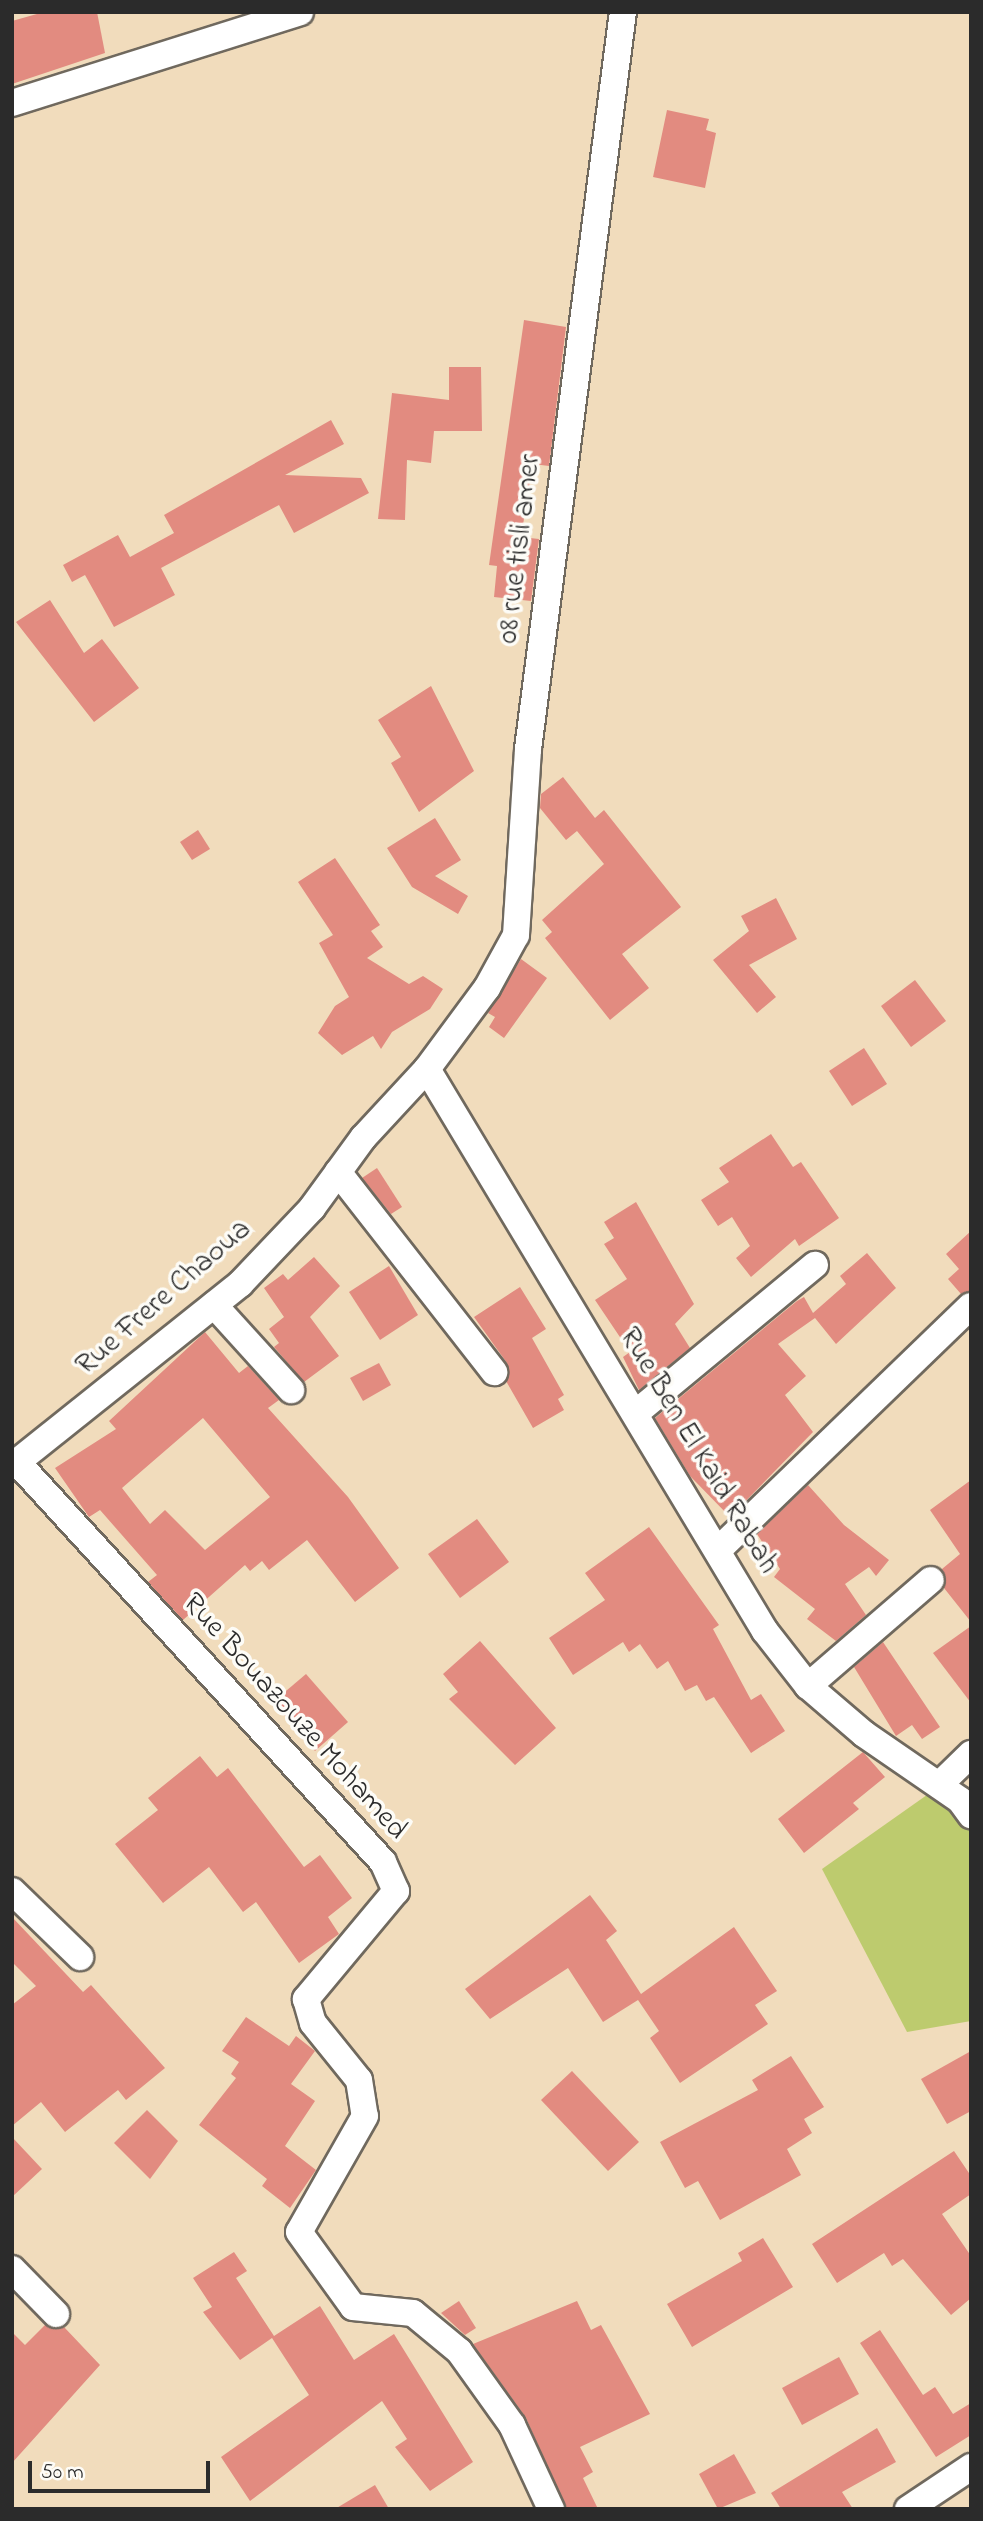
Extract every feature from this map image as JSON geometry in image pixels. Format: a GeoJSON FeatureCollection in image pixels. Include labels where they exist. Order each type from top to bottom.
{"type":"FeatureCollection","features":[{"type":"Feature","properties":{"kind":"street"},"geometry":{"type":"LineString","coordinates":[[12,103],[300,12]]}},
{"type":"Feature","properties":{"kind":"street","name":"08 rue tisli amer"},"geometry":{"type":"LineString","coordinates":[[426,1069],[487,988],[516,935],[528,749],[622,12]]}},
{"type":"Feature","properties":{"kind":"street","name":"Rue Frere Chaoua"},"geometry":{"type":"LineString","coordinates":[[15,1464],[214,1305],[312,1208],[338,1172],[426,1069]]}},
{"type":"Feature","properties":{"kind":"street","name":"Rue Ben El Kaid Rabah"},"geometry":{"type":"LineString","coordinates":[[426,1069],[637,1412],[765,1630],[808,1686],[939,1785],[971,1815]]}},
{"type":"Feature","properties":{"kind":"street"},"geometry":{"type":"LineString","coordinates":[[338,1172],[494,1372]]}},
{"type":"Feature","properties":{"kind":"street"},"geometry":{"type":"LineString","coordinates":[[637,1412],[815,1265]]}},
{"type":"Feature","properties":{"kind":"street"},"geometry":{"type":"LineString","coordinates":[[214,1305],[291,1390]]}},
{"type":"Feature","properties":{"kind":"street"},"geometry":{"type":"LineString","coordinates":[[718,1550],[971,1306]]}},
{"type":"Feature","properties":{"kind":"street","name":"Rue Bouazouze Mohamed"},"geometry":{"type":"LineString","coordinates":[[15,1464],[383,1862],[396,1891],[306,1999],[313,2023],[359,2080],[365,2116],[299,2232],[353,2307],[413,2313],[459,2351],[513,2425],[551,2509]]}},
{"type":"Feature","properties":{"kind":"street"},"geometry":{"type":"LineString","coordinates":[[808,1686],[931,1580]]}},
{"type":"Feature","properties":{"kind":"street"},"geometry":{"type":"LineString","coordinates":[[939,1785],[971,1754]]}},
{"type":"Feature","properties":{"kind":"street"},"geometry":{"type":"LineString","coordinates":[[12,1891],[80,1957]]}},
{"type":"Feature","properties":{"kind":"street"},"geometry":{"type":"LineString","coordinates":[[12,2269],[56,2314]]}},
{"type":"Feature","properties":{"kind":"street"},"geometry":{"type":"LineString","coordinates":[[908,2509],[971,2467]]}},
{"type":"Feature","properties":{"kind":"green space"},"geometry":{"type":"Polygon","coordinates":[[[934,1790],[971,1824],[971,2021],[907,2032],[822,1869],[934,1790]]]}},
{"type":"Feature","properties":{"kind":"building"},"geometry":{"type":"Polygon","coordinates":[[[44,12],[97,12],[105,53],[12,84],[12,21],[44,12]]]}},
{"type":"Feature","properties":{"kind":"building"},"geometry":{"type":"Polygon","coordinates":[[[667,110],[709,119],[706,130],[716,133],[705,188],[653,177],[667,110]]]}},
{"type":"Feature","properties":{"kind":"building"},"geometry":{"type":"Polygon","coordinates":[[[524,320],[566,327],[549,466],[533,464],[521,537],[539,539],[531,601],[494,597],[497,566],[489,565],[524,320]]]}},
{"type":"Feature","properties":{"kind":"building"},"geometry":{"type":"Polygon","coordinates":[[[449,367],[481,367],[482,431],[434,431],[431,463],[407,460],[405,520],[378,519],[392,393],[449,400],[449,367]]]}},
{"type":"Feature","properties":{"kind":"building"},"geometry":{"type":"Polygon","coordinates":[[[331,420],[344,444],[285,475],[361,478],[369,493],[294,533],[279,505],[161,568],[175,595],[114,627],[85,575],[72,582],[63,565],[118,535],[130,557],[174,533],[164,515],[331,420]]]}},
{"type":"Feature","properties":{"kind":"building"},"geometry":{"type":"Polygon","coordinates":[[[50,600],[84,653],[102,639],[139,688],[94,722],[16,622],[50,600]]]}},
{"type":"Feature","properties":{"kind":"building"},"geometry":{"type":"Polygon","coordinates":[[[431,686],[474,771],[419,812],[391,763],[401,757],[378,720],[431,686]]]}},
{"type":"Feature","properties":{"kind":"building"},"geometry":{"type":"Polygon","coordinates":[[[563,777],[595,818],[604,810],[681,907],[622,954],[649,988],[610,1020],[545,938],[552,932],[542,920],[604,864],[577,831],[566,840],[540,808],[541,794],[563,777]]]}},
{"type":"Feature","properties":{"kind":"building"},"geometry":{"type":"Polygon","coordinates":[[[435,818],[461,860],[435,876],[468,896],[458,914],[412,887],[387,848],[435,818]]]}},
{"type":"Feature","properties":{"kind":"building"},"geometry":{"type":"Polygon","coordinates":[[[198,830],[210,849],[192,860],[180,842],[198,830]]]}},
{"type":"Feature","properties":{"kind":"building"},"geometry":{"type":"Polygon","coordinates":[[[335,858],[380,925],[371,931],[383,947],[367,958],[409,984],[423,976],[443,989],[430,1009],[392,1032],[381,1049],[373,1036],[342,1055],[318,1033],[335,1006],[349,997],[319,943],[333,935],[298,882],[335,858]]]}},
{"type":"Feature","properties":{"kind":"building"},"geometry":{"type":"Polygon","coordinates":[[[776,898],[797,939],[749,965],[776,997],[757,1013],[713,960],[749,931],[741,916],[776,898]]]}},
{"type":"Feature","properties":{"kind":"building"},"geometry":{"type":"Polygon","coordinates":[[[521,959],[547,978],[504,1038],[489,1027],[495,1017],[488,1013],[521,959]]]}},
{"type":"Feature","properties":{"kind":"building"},"geometry":{"type":"Polygon","coordinates":[[[915,980],[946,1021],[911,1047],[881,1006],[915,980]]]}},
{"type":"Feature","properties":{"kind":"building"},"geometry":{"type":"Polygon","coordinates":[[[864,1048],[887,1084],[852,1106],[829,1071],[864,1048]]]}},
{"type":"Feature","properties":{"kind":"building"},"geometry":{"type":"Polygon","coordinates":[[[771,1134],[793,1167],[801,1162],[839,1218],[799,1246],[795,1239],[751,1277],[736,1258],[750,1246],[732,1217],[718,1226],[701,1200],[729,1182],[719,1168],[771,1134]]]}},
{"type":"Feature","properties":{"kind":"building"},"geometry":{"type":"Polygon","coordinates":[[[377,1168],[402,1207],[391,1214],[362,1178],[377,1168]]]}},
{"type":"Feature","properties":{"kind":"building"},"geometry":{"type":"Polygon","coordinates":[[[636,1202],[694,1304],[675,1324],[690,1348],[639,1390],[623,1357],[630,1352],[595,1300],[627,1279],[604,1244],[614,1238],[604,1222],[636,1202]]]}},
{"type":"Feature","properties":{"kind":"building"},"geometry":{"type":"Polygon","coordinates":[[[971,1231],[971,1291],[961,1294],[948,1279],[959,1269],[946,1254],[971,1231]]]}},
{"type":"Feature","properties":{"kind":"building"},"geometry":{"type":"Polygon","coordinates":[[[867,1253],[896,1288],[836,1344],[815,1318],[778,1344],[806,1376],[785,1395],[813,1432],[730,1517],[690,1476],[655,1418],[797,1301],[804,1297],[813,1313],[846,1284],[840,1276],[867,1253]]]}},
{"type":"Feature","properties":{"kind":"building"},"geometry":{"type":"Polygon","coordinates":[[[314,1257],[340,1286],[310,1317],[339,1356],[304,1382],[274,1347],[279,1343],[269,1329],[284,1317],[264,1288],[283,1274],[288,1280],[314,1257]]]}},
{"type":"Feature","properties":{"kind":"building"},"geometry":{"type":"Polygon","coordinates":[[[389,1266],[418,1315],[380,1340],[349,1292],[389,1266]]]}},
{"type":"Feature","properties":{"kind":"building"},"geometry":{"type":"Polygon","coordinates":[[[520,1287],[546,1329],[532,1338],[564,1395],[558,1399],[564,1410],[533,1428],[506,1381],[507,1363],[474,1317],[520,1287]]]}},
{"type":"Feature","properties":{"kind":"building"},"geometry":{"type":"Polygon","coordinates":[[[205,1332],[239,1373],[248,1366],[279,1400],[268,1408],[348,1497],[399,1568],[355,1602],[307,1540],[269,1570],[262,1561],[250,1571],[245,1565],[183,1620],[148,1582],[157,1575],[100,1510],[89,1517],[55,1468],[116,1429],[109,1421],[205,1332]],[[203,1418],[122,1488],[150,1524],[165,1510],[205,1550],[270,1497],[203,1418]]]}},
{"type":"Feature","properties":{"kind":"building"},"geometry":{"type":"Polygon","coordinates":[[[379,1363],[391,1385],[363,1401],[350,1378],[379,1363]]]}},
{"type":"Feature","properties":{"kind":"building"},"geometry":{"type":"Polygon","coordinates":[[[971,1480],[971,1622],[944,1588],[942,1569],[960,1554],[930,1510],[971,1480]]]}},
{"type":"Feature","properties":{"kind":"building"},"geometry":{"type":"Polygon","coordinates":[[[808,1485],[844,1525],[889,1560],[876,1576],[869,1567],[845,1584],[866,1615],[836,1641],[807,1619],[815,1609],[774,1577],[780,1569],[757,1534],[808,1485]]]}},
{"type":"Feature","properties":{"kind":"building"},"geometry":{"type":"Polygon","coordinates":[[[477,1519],[509,1562],[460,1598],[428,1554],[477,1519]]]}},
{"type":"Feature","properties":{"kind":"building"},"geometry":{"type":"Polygon","coordinates":[[[649,1527],[719,1625],[713,1629],[751,1700],[761,1694],[785,1731],[751,1753],[714,1697],[706,1701],[697,1685],[685,1691],[668,1661],[657,1669],[640,1644],[629,1652],[623,1642],[573,1675],[549,1638],[605,1600],[585,1573],[649,1527]]]}},
{"type":"Feature","properties":{"kind":"building"},"geometry":{"type":"Polygon","coordinates":[[[971,1626],[971,1703],[933,1653],[971,1626]]]}},
{"type":"Feature","properties":{"kind":"building"},"geometry":{"type":"Polygon","coordinates":[[[480,1641],[556,1728],[515,1765],[449,1699],[458,1692],[443,1674],[480,1641]]]}},
{"type":"Feature","properties":{"kind":"building"},"geometry":{"type":"Polygon","coordinates":[[[883,1642],[940,1727],[922,1739],[912,1725],[896,1736],[854,1667],[883,1642]]]}},
{"type":"Feature","properties":{"kind":"building"},"geometry":{"type":"Polygon","coordinates":[[[306,1674],[348,1722],[315,1751],[273,1702],[306,1674]]]}},
{"type":"Feature","properties":{"kind":"building"},"geometry":{"type":"Polygon","coordinates":[[[863,1752],[885,1777],[853,1803],[859,1809],[804,1853],[778,1819],[863,1752]]]}},
{"type":"Feature","properties":{"kind":"building"},"geometry":{"type":"Polygon","coordinates":[[[200,1756],[217,1777],[228,1768],[304,1867],[320,1855],[352,1898],[328,1917],[339,1934],[299,1963],[256,1902],[243,1912],[209,1867],[163,1903],[115,1844],[158,1810],[148,1798],[200,1756]]]}},
{"type":"Feature","properties":{"kind":"building"},"geometry":{"type":"Polygon","coordinates":[[[590,1895],[617,1931],[606,1940],[641,1994],[734,1927],[777,1991],[755,2005],[768,2024],[680,2083],[650,2038],[659,2031],[638,2000],[603,2022],[568,1968],[490,2019],[465,1989],[590,1895]]]}},
{"type":"Feature","properties":{"kind":"building"},"geometry":{"type":"Polygon","coordinates":[[[12,1917],[83,1992],[91,1985],[165,2068],[126,2100],[118,2090],[65,2132],[41,2102],[12,2126],[12,2005],[36,1986],[12,1962],[12,1917]]]}},
{"type":"Feature","properties":{"kind":"building"},"geometry":{"type":"Polygon","coordinates":[[[246,2017],[289,2046],[296,2036],[315,2051],[291,2084],[315,2101],[285,2146],[316,2170],[290,2208],[262,2186],[267,2179],[199,2125],[236,2078],[231,2074],[239,2062],[222,2051],[246,2017]]]}},
{"type":"Feature","properties":{"kind":"building"},"geometry":{"type":"Polygon","coordinates":[[[971,2051],[971,2111],[947,2124],[921,2079],[971,2051]]]}},
{"type":"Feature","properties":{"kind":"building"},"geometry":{"type":"Polygon","coordinates":[[[791,2056],[824,2107],[804,2119],[812,2133],[787,2149],[801,2175],[720,2220],[698,2181],[685,2188],[660,2142],[758,2090],[752,2080],[791,2056]]]}},
{"type":"Feature","properties":{"kind":"building"},"geometry":{"type":"Polygon","coordinates":[[[572,2071],[639,2142],[608,2171],[541,2100],[572,2071]]]}},
{"type":"Feature","properties":{"kind":"building"},"geometry":{"type":"Polygon","coordinates":[[[147,2110],[178,2141],[150,2179],[114,2143],[147,2110]]]}},
{"type":"Feature","properties":{"kind":"building"},"geometry":{"type":"Polygon","coordinates":[[[12,2137],[42,2169],[12,2197],[12,2137]]]}},
{"type":"Feature","properties":{"kind":"building"},"geometry":{"type":"Polygon","coordinates":[[[954,2151],[971,2176],[971,2194],[942,2214],[971,2256],[971,2298],[951,2315],[903,2259],[892,2266],[884,2253],[837,2283],[812,2244],[954,2151]]]}},
{"type":"Feature","properties":{"kind":"building"},"geometry":{"type":"Polygon","coordinates":[[[763,2238],[793,2287],[692,2347],[667,2304],[742,2261],[738,2253],[763,2238]]]}},
{"type":"Feature","properties":{"kind":"building"},"geometry":{"type":"Polygon","coordinates":[[[234,2252],[247,2271],[236,2278],[274,2336],[320,2306],[354,2360],[394,2334],[473,2462],[430,2491],[395,2447],[407,2439],[382,2401],[250,2501],[221,2457],[309,2395],[272,2338],[240,2360],[203,2312],[212,2307],[193,2278],[234,2252]]]}},
{"type":"Feature","properties":{"kind":"building"},"geometry":{"type":"Polygon","coordinates":[[[459,2301],[476,2328],[465,2335],[441,2313],[459,2301]]]}},
{"type":"Feature","properties":{"kind":"building"},"geometry":{"type":"Polygon","coordinates":[[[577,2301],[591,2330],[601,2325],[650,2414],[580,2447],[593,2472],[583,2478],[598,2509],[566,2509],[526,2418],[473,2344],[577,2301]]]}},
{"type":"Feature","properties":{"kind":"building"},"geometry":{"type":"Polygon","coordinates":[[[45,2325],[64,2327],[100,2365],[12,2463],[12,2332],[25,2345],[45,2325]]]}},
{"type":"Feature","properties":{"kind":"building"},"geometry":{"type":"Polygon","coordinates":[[[880,2330],[923,2395],[935,2387],[953,2414],[971,2403],[971,2435],[936,2457],[860,2343],[880,2330]]]}},
{"type":"Feature","properties":{"kind":"building"},"geometry":{"type":"Polygon","coordinates":[[[839,2357],[859,2394],[802,2425],[782,2388],[839,2357]]]}},
{"type":"Feature","properties":{"kind":"building"},"geometry":{"type":"Polygon","coordinates":[[[877,2428],[896,2462],[842,2492],[853,2509],[781,2509],[771,2493],[877,2428]]]}},
{"type":"Feature","properties":{"kind":"building"},"geometry":{"type":"Polygon","coordinates":[[[734,2454],[756,2493],[718,2509],[699,2474],[734,2454]]]}},
{"type":"Feature","properties":{"kind":"building"},"geometry":{"type":"Polygon","coordinates":[[[375,2485],[389,2509],[335,2509],[375,2485]]]}}]}
